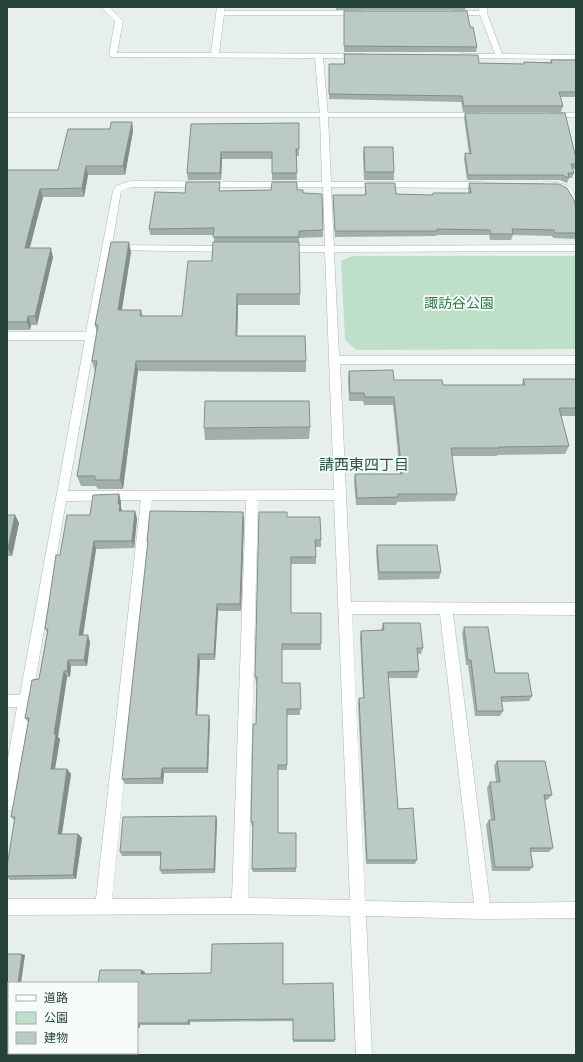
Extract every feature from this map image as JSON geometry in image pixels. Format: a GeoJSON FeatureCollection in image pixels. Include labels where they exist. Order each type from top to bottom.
{"type":"FeatureCollection","features":[{"type":"Feature","properties":{"kind":"street"},"geometry":{"type":"LineString","coordinates":[[105,7],[119,21],[113,55],[366,56]]}},
{"type":"Feature","properties":{"kind":"street"},"geometry":{"type":"LineString","coordinates":[[215,55],[220,10],[372,13]]}},
{"type":"Feature","properties":{"kind":"street"},"geometry":{"type":"LineString","coordinates":[[443,13],[483,10],[499,56]]}},
{"type":"Feature","properties":{"kind":"street"},"geometry":{"type":"LineString","coordinates":[[319,56],[324,116],[364,1055]]}},
{"type":"Feature","properties":{"kind":"street"},"geometry":{"type":"LineString","coordinates":[[452,56],[576,57]]}},
{"type":"Feature","properties":{"kind":"street"},"geometry":{"type":"LineString","coordinates":[[7,116],[489,115]]}},
{"type":"Feature","properties":{"kind":"street"},"geometry":{"type":"LineString","coordinates":[[544,115],[576,115]]}},
{"type":"Feature","properties":{"kind":"street"},"geometry":{"type":"LineString","coordinates":[[7,805],[61,496],[117,191],[130,184],[327,186],[498,185]]}},
{"type":"Feature","properties":{"kind":"street"},"geometry":{"type":"LineString","coordinates":[[537,185],[565,186],[570,190],[576,202]]}},
{"type":"Feature","properties":{"kind":"street"},"geometry":{"type":"LineString","coordinates":[[106,248],[242,249]]}},
{"type":"Feature","properties":{"kind":"street"},"geometry":{"type":"LineString","coordinates":[[274,249],[576,248]]}},
{"type":"Feature","properties":{"kind":"street"},"geometry":{"type":"LineString","coordinates":[[7,336],[90,336]]}},
{"type":"Feature","properties":{"kind":"street"},"geometry":{"type":"LineString","coordinates":[[334,360],[576,360]]}},
{"type":"Feature","properties":{"kind":"street"},"geometry":{"type":"LineString","coordinates":[[61,496],[340,495]]}},
{"type":"Feature","properties":{"kind":"street"},"geometry":{"type":"LineString","coordinates":[[103,906],[147,496]]}},
{"type":"Feature","properties":{"kind":"street"},"geometry":{"type":"LineString","coordinates":[[240,906],[252,496]]}},
{"type":"Feature","properties":{"kind":"street"},"geometry":{"type":"LineString","coordinates":[[345,608],[576,609]]}},
{"type":"Feature","properties":{"kind":"street"},"geometry":{"type":"LineString","coordinates":[[446,608],[483,910]]}},
{"type":"Feature","properties":{"kind":"street"},"geometry":{"type":"LineString","coordinates":[[7,701],[25,701]]}},
{"type":"Feature","properties":{"kind":"street"},"geometry":{"type":"LineString","coordinates":[[7,907],[240,906],[358,909],[576,910]]}},
{"type":"Feature","properties":{"kind":"green space","name":"諏訪谷公園"},"geometry":{"type":"Polygon","coordinates":[[[352,256],[576,256],[576,349],[356,350],[345,340],[341,261],[352,256]]]}},
{"type":"Feature","properties":{"kind":"building"},"geometry":{"type":"Polygon","coordinates":[[[344,11],[467,11],[470,27],[473,27],[477,47],[344,46],[344,11]]]}},
{"type":"Feature","properties":{"kind":"building"},"geometry":{"type":"Polygon","coordinates":[[[344,54],[478,55],[479,63],[524,64],[524,62],[552,63],[551,60],[576,60],[576,92],[559,92],[563,106],[464,106],[462,96],[329,94],[329,64],[345,64],[344,54]]]}},
{"type":"Feature","properties":{"kind":"building"},"geometry":{"type":"Polygon","coordinates":[[[465,113],[565,113],[576,158],[576,164],[571,164],[574,173],[568,173],[569,178],[562,175],[468,175],[465,153],[471,154],[465,113]]]}},
{"type":"Feature","properties":{"kind":"building"},"geometry":{"type":"Polygon","coordinates":[[[111,122],[132,122],[123,166],[86,166],[82,188],[40,189],[25,248],[51,248],[35,316],[28,316],[27,322],[7,322],[7,170],[58,170],[68,129],[110,129],[111,122]]]}},
{"type":"Feature","properties":{"kind":"building"},"geometry":{"type":"Polygon","coordinates":[[[299,123],[299,149],[296,149],[297,173],[272,173],[272,152],[221,152],[220,173],[187,173],[191,124],[299,123]]]}},
{"type":"Feature","properties":{"kind":"building"},"geometry":{"type":"Polygon","coordinates":[[[364,147],[393,147],[394,172],[365,172],[364,147]]]}},
{"type":"Feature","properties":{"kind":"building"},"geometry":{"type":"Polygon","coordinates":[[[186,182],[220,182],[219,191],[271,190],[272,182],[297,182],[297,190],[303,190],[303,193],[322,194],[323,230],[299,231],[299,237],[213,237],[214,228],[149,229],[155,192],[185,193],[186,182]]]}},
{"type":"Feature","properties":{"kind":"building"},"geometry":{"type":"Polygon","coordinates":[[[365,183],[395,183],[396,194],[433,195],[433,193],[471,193],[469,183],[559,184],[567,188],[574,200],[576,208],[576,233],[555,233],[554,230],[512,229],[513,234],[491,234],[490,230],[437,229],[437,231],[335,231],[333,195],[366,195],[365,183]]]}},
{"type":"Feature","properties":{"kind":"building"},"geometry":{"type":"Polygon","coordinates":[[[111,242],[129,242],[118,310],[141,310],[140,316],[182,316],[188,261],[212,261],[213,242],[299,242],[300,294],[237,294],[236,336],[305,336],[306,361],[136,361],[120,480],[95,480],[95,476],[77,476],[97,361],[92,361],[98,325],[95,325],[111,242]]]}},
{"type":"Feature","properties":{"kind":"building"},"geometry":{"type":"Polygon","coordinates":[[[393,370],[394,380],[442,380],[443,385],[525,385],[523,379],[576,379],[576,408],[559,408],[569,446],[451,448],[457,494],[398,494],[398,497],[357,498],[355,474],[402,474],[394,397],[365,397],[364,393],[350,393],[349,371],[393,370]]]}},
{"type":"Feature","properties":{"kind":"building"},"geometry":{"type":"Polygon","coordinates":[[[205,401],[309,401],[310,427],[204,428],[205,401]]]}},
{"type":"Feature","properties":{"kind":"building"},"geometry":{"type":"Polygon","coordinates":[[[119,494],[119,511],[135,511],[132,541],[94,541],[79,635],[88,635],[84,660],[68,660],[67,671],[64,671],[54,734],[56,734],[51,769],[67,769],[58,834],[78,834],[73,875],[7,876],[7,866],[15,817],[11,817],[29,718],[25,718],[32,680],[39,679],[48,629],[45,629],[56,555],[60,555],[67,515],[90,515],[93,495],[119,494]]]}},
{"type":"Feature","properties":{"kind":"building"},"geometry":{"type":"Polygon","coordinates":[[[150,511],[243,512],[240,604],[217,604],[214,654],[198,654],[196,715],[209,715],[207,768],[162,768],[161,778],[122,779],[148,541],[150,511]]]}},
{"type":"Feature","properties":{"kind":"building"},"geometry":{"type":"Polygon","coordinates":[[[259,512],[287,512],[287,517],[320,517],[321,540],[315,540],[316,557],[291,557],[291,613],[321,613],[321,644],[282,644],[282,683],[300,683],[301,709],[287,709],[287,765],[278,765],[278,833],[296,833],[296,868],[252,869],[253,822],[251,822],[253,724],[256,724],[257,677],[255,677],[259,512]]]}},
{"type":"Feature","properties":{"kind":"building"},"geometry":{"type":"Polygon","coordinates":[[[7,515],[15,515],[8,548],[7,548],[7,515]]]}},
{"type":"Feature","properties":{"kind":"building"},"geometry":{"type":"Polygon","coordinates":[[[377,545],[437,545],[441,572],[379,572],[377,545]]]}},
{"type":"Feature","properties":{"kind":"building"},"geometry":{"type":"Polygon","coordinates":[[[383,623],[420,623],[423,648],[417,648],[419,671],[388,672],[398,809],[413,808],[417,860],[367,860],[359,698],[364,698],[361,631],[384,630],[383,623]]]}},
{"type":"Feature","properties":{"kind":"building"},"geometry":{"type":"Polygon","coordinates":[[[464,627],[488,627],[495,673],[528,673],[532,696],[501,697],[503,711],[477,711],[471,660],[468,660],[464,627]]]}},
{"type":"Feature","properties":{"kind":"building"},"geometry":{"type":"Polygon","coordinates":[[[497,761],[545,761],[552,795],[544,795],[553,848],[530,848],[533,867],[495,867],[489,820],[495,820],[490,782],[500,782],[497,761]]]}},
{"type":"Feature","properties":{"kind":"building"},"geometry":{"type":"Polygon","coordinates":[[[216,816],[214,869],[160,870],[161,852],[120,852],[123,817],[216,816]]]}},
{"type":"Feature","properties":{"kind":"building"},"geometry":{"type":"Polygon","coordinates":[[[283,943],[283,984],[333,983],[335,1040],[293,1040],[293,1019],[188,1020],[188,1023],[138,1023],[138,982],[98,982],[100,970],[142,970],[141,974],[211,973],[212,944],[283,943]]]}},
{"type":"Feature","properties":{"kind":"building"},"geometry":{"type":"Polygon","coordinates":[[[7,954],[22,954],[18,982],[8,982],[7,990],[7,954]]]}},
{"type":"Feature","properties":{"kind":"district","name":"請西東四丁目"},"geometry":{"type":"Point","coordinates":[364,465]}}]}
